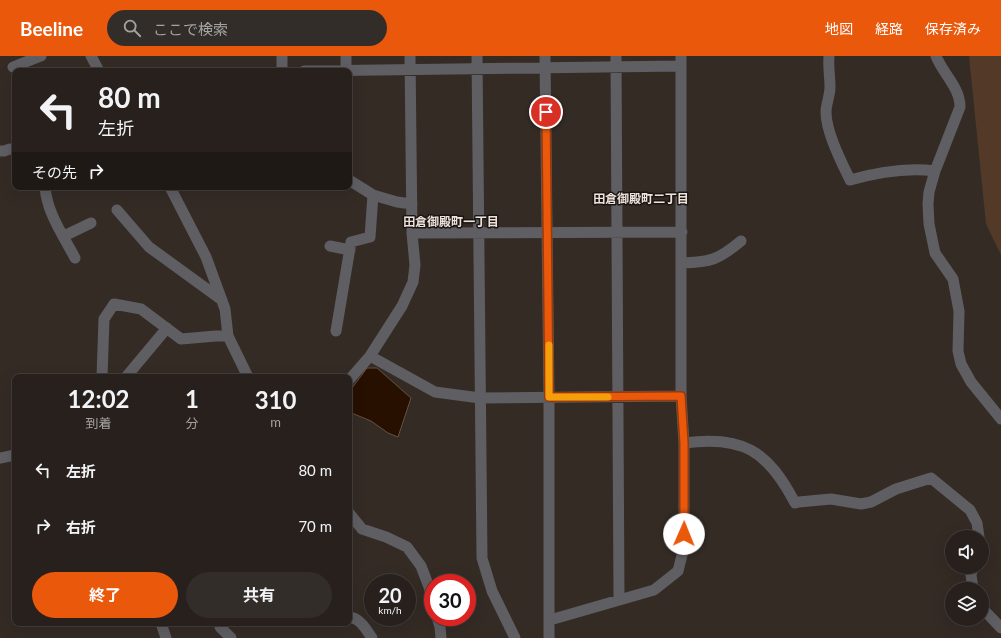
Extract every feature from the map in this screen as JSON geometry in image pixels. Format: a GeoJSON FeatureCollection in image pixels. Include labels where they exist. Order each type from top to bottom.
{"type":"FeatureCollection","features":[{"type":"Feature","properties":{"kind":"street"},"geometry":{"type":"LineString","coordinates":[[13,67],[41,56]]}},
{"type":"Feature","properties":{"kind":"street"},"geometry":{"type":"LineString","coordinates":[[91,56],[97,68]]}},
{"type":"Feature","properties":{"kind":"street"},"geometry":{"type":"LineString","coordinates":[[282,56],[282,68]]}},
{"type":"Feature","properties":{"kind":"street"},"geometry":{"type":"LineString","coordinates":[[346,56],[346,68]]}},
{"type":"Feature","properties":{"kind":"street"},"geometry":{"type":"LineString","coordinates":[[352,377],[370,356],[402,306],[413,282],[415,265],[412,233],[410,56]]}},
{"type":"Feature","properties":{"kind":"street"},"geometry":{"type":"LineString","coordinates":[[477,56],[482,558],[492,591],[515,638]]}},
{"type":"Feature","properties":{"kind":"street"},"geometry":{"type":"LineString","coordinates":[[546,56],[549,397],[549,638]]}},
{"type":"Feature","properties":{"kind":"street"},"geometry":{"type":"LineString","coordinates":[[829,56],[830,86],[826,115],[833,141],[850,180],[883,171],[920,169],[936,171]]}},
{"type":"Feature","properties":{"kind":"street"},"geometry":{"type":"LineString","coordinates":[[936,56],[956,88],[960,99],[960,107],[929,192],[929,224],[935,253],[953,279],[959,311],[958,351],[961,364],[970,382],[1001,419]]}},
{"type":"Feature","properties":{"kind":"street"},"geometry":{"type":"LineString","coordinates":[[352,71],[546,68],[616,62],[681,61],[681,396],[684,443],[684,547],[678,571],[654,590],[550,620]]}},
{"type":"Feature","properties":{"kind":"street"},"geometry":{"type":"LineString","coordinates":[[616,62],[619,600]]}},
{"type":"Feature","properties":{"kind":"street"},"geometry":{"type":"LineString","coordinates":[[352,182],[373,195],[412,204]]}},
{"type":"Feature","properties":{"kind":"street"},"geometry":{"type":"LineString","coordinates":[[45,190],[46,199],[54,221],[64,236],[74,258]]}},
{"type":"Feature","properties":{"kind":"street"},"geometry":{"type":"LineString","coordinates":[[172,190],[206,257],[225,309],[228,336],[247,374]]}},
{"type":"Feature","properties":{"kind":"street"},"geometry":{"type":"LineString","coordinates":[[336,331],[351,242],[370,237],[373,195]]}},
{"type":"Feature","properties":{"kind":"street"},"geometry":{"type":"LineString","coordinates":[[117,210],[149,247],[222,300]]}},
{"type":"Feature","properties":{"kind":"street"},"geometry":{"type":"LineString","coordinates":[[64,236],[91,223]]}},
{"type":"Feature","properties":{"kind":"street"},"geometry":{"type":"LineString","coordinates":[[412,233],[682,232]]}},
{"type":"Feature","properties":{"kind":"street"},"geometry":{"type":"LineString","coordinates":[[682,263],[706,262],[725,254],[741,241]]}},
{"type":"Feature","properties":{"kind":"street"},"geometry":{"type":"LineString","coordinates":[[330,246],[350,250]]}},
{"type":"Feature","properties":{"kind":"street"},"geometry":{"type":"LineString","coordinates":[[102,374],[104,319],[114,304],[141,309],[181,339],[228,336]]}},
{"type":"Feature","properties":{"kind":"street"},"geometry":{"type":"LineString","coordinates":[[129,374],[167,328]]}},
{"type":"Feature","properties":{"kind":"street"},"geometry":{"type":"LineString","coordinates":[[370,356],[435,392],[480,398],[618,398],[681,396]]}},
{"type":"Feature","properties":{"kind":"street"},"geometry":{"type":"LineString","coordinates":[[684,443],[720,441],[736,444],[750,449],[760,455],[772,466],[784,483],[795,503],[831,499],[861,504],[871,502],[896,489],[931,478],[970,510],[977,523],[978,530]]}},
{"type":"Feature","properties":{"kind":"street"},"geometry":{"type":"LineString","coordinates":[[0,458],[12,456]]}},
{"type":"Feature","properties":{"kind":"street"},"geometry":{"type":"LineString","coordinates":[[352,517],[362,529],[386,537],[407,547],[421,566],[424,574]]}},
{"type":"Feature","properties":{"kind":"street"},"geometry":{"type":"LineString","coordinates":[[989,615],[1001,628]]}},
{"type":"Feature","properties":{"kind":"street"},"geometry":{"type":"LineString","coordinates":[[352,618],[364,626],[372,638]]}},
{"type":"Feature","properties":{"kind":"street"},"geometry":{"type":"LineString","coordinates":[[162,626],[166,638]]}},
{"type":"Feature","properties":{"kind":"street"},"geometry":{"type":"LineString","coordinates":[[440,626],[441,638]]}},
{"type":"Feature","properties":{"kind":"street"},"geometry":{"type":"LineString","coordinates":[[220,627],[231,638]]}},
{"type":"Feature","properties":{"kind":"shaded area"},"geometry":{"type":"Polygon","coordinates":[[[969,56],[1001,56],[1001,255],[986,224],[969,56]]]}},
{"type":"Feature","properties":{"kind":"shaded area"},"geometry":{"type":"Polygon","coordinates":[[[367,368],[377,368],[411,398],[398,437],[388,433],[371,421],[352,413],[352,388],[367,368]]]}},
{"type":"Feature","properties":{"kind":"slow traffic"},"geometry":{"type":"LineString","coordinates":[[549,345],[549,397],[608,397]]}},
{"type":"Feature","properties":{"kind":"district","name":"田倉御殿町二丁目"},"geometry":{"type":"Point","coordinates":[641,199]}},
{"type":"Feature","properties":{"kind":"district","name":"田倉御殿町一丁目"},"geometry":{"type":"Point","coordinates":[451,222]}},
{"type":"Feature","properties":{"kind":"route"},"geometry":{"type":"LineString","coordinates":[[546,112],[549,397],[618,398],[681,396],[684,443],[684,534]]}}]}
